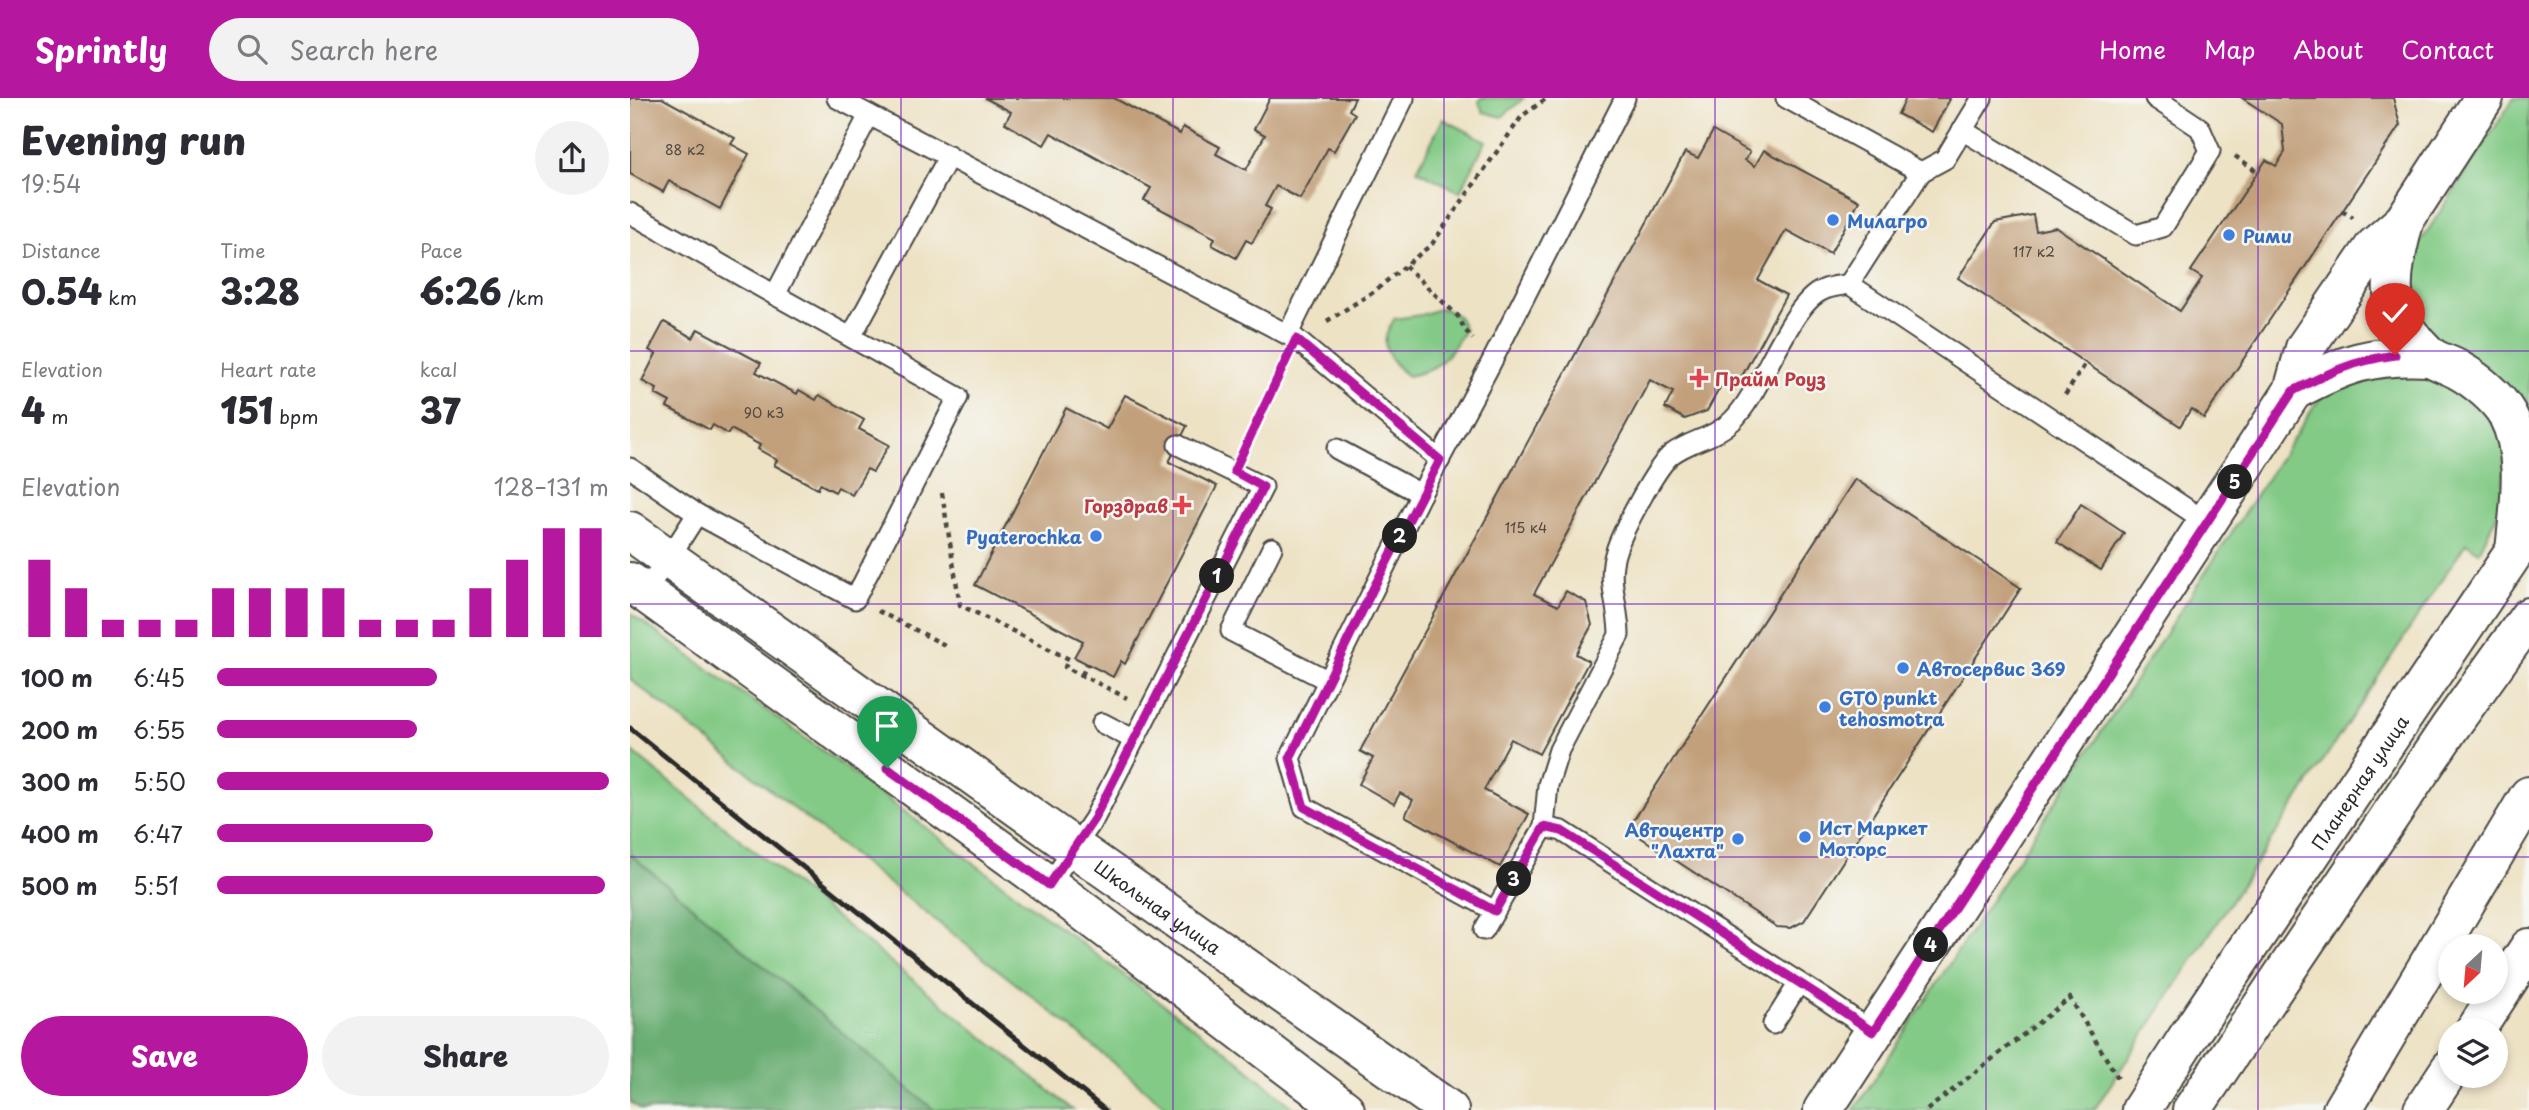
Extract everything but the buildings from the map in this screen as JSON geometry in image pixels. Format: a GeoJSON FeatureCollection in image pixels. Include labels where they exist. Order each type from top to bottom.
{"type":"FeatureCollection","features":[{"type":"Feature","properties":{"kind":"main road"},"geometry":{"type":"LineString","coordinates":[[1823,1110],[2293,391],[2305,348],[2374,247],[2404,221],[2484,98]]}},
{"type":"Feature","properties":{"kind":"main road"},"geometry":{"type":"LineString","coordinates":[[2404,221],[2391,284],[2395,310],[2407,333],[2430,356],[2460,370],[2485,390],[2507,413],[2519,447],[2522,541]]}},
{"type":"Feature","properties":{"kind":"main road"},"geometry":{"type":"LineString","coordinates":[[2293,391],[2335,369],[2365,359],[2395,355],[2430,356]]}},
{"type":"Feature","properties":{"kind":"main road","name":"Школьная улица"},"geometry":{"type":"LineString","coordinates":[[630,531],[1449,1110]]}},
{"type":"Feature","properties":{"kind":"main road","name":"Планерная улица"},"geometry":{"type":"LineString","coordinates":[[2132,1097],[2189,1035],[2522,541]]}},
{"type":"Feature","properties":{"kind":"main road"},"geometry":{"type":"LineString","coordinates":[[637,587],[1049,885],[1345,1110]]}},
{"type":"Feature","properties":{"kind":"main road"},"geometry":{"type":"LineString","coordinates":[[2192,1110],[2450,727],[2529,617]]}},
{"type":"Feature","properties":{"kind":"main road"},"geometry":{"type":"LineString","coordinates":[[2342,1110],[2529,796]]}},
{"type":"Feature","properties":{"kind":"main road"},"geometry":{"type":"LineString","coordinates":[[2483,1018],[2529,948]]}},
{"type":"Feature","properties":{"kind":"main road"},"geometry":{"type":"LineString","coordinates":[[2423,1110],[2438,1087]]}},
{"type":"Feature","properties":{"kind":"lane"},"geometry":{"type":"LineString","coordinates":[[837,98],[1292,337],[1440,460]]}},
{"type":"Feature","properties":{"kind":"lane"},"geometry":{"type":"LineString","coordinates":[[1292,337],[1404,98]]}},
{"type":"Feature","properties":{"kind":"lane"},"geometry":{"type":"LineString","coordinates":[[1495,911],[1304,807],[1290,758],[1421,494],[1491,363],[1625,98]]}},
{"type":"Feature","properties":{"kind":"lane"},"geometry":{"type":"LineString","coordinates":[[1786,98],[1921,172]]}},
{"type":"Feature","properties":{"kind":"lane"},"geometry":{"type":"LineString","coordinates":[[1484,930],[1544,827],[1548,785],[1559,750],[1619,635],[1619,618],[1610,571],[1616,548],[1656,472],[1671,454],[1712,436],[1733,420],[1749,399],[1800,310],[1822,290],[1849,284],[1921,172],[1945,159],[1982,98]]}},
{"type":"Feature","properties":{"kind":"lane"},"geometry":{"type":"LineString","coordinates":[[1962,130],[2136,235],[2163,227],[2210,151],[2200,128],[2155,98]]}},
{"type":"Feature","properties":{"kind":"lane"},"geometry":{"type":"LineString","coordinates":[[775,295],[869,115]]}},
{"type":"Feature","properties":{"kind":"lane"},"geometry":{"type":"LineString","coordinates":[[851,337],[949,156]]}},
{"type":"Feature","properties":{"kind":"lane"},"geometry":{"type":"LineString","coordinates":[[630,468],[697,514],[855,599],[958,397],[631,216]]}},
{"type":"Feature","properties":{"kind":"lane"},"geometry":{"type":"LineString","coordinates":[[1849,284],[2208,523]]}},
{"type":"Feature","properties":{"kind":"lane"},"geometry":{"type":"LineString","coordinates":[[1049,885],[1094,819],[1263,487],[1178,445]]}},
{"type":"Feature","properties":{"kind":"lane"},"geometry":{"type":"LineString","coordinates":[[1337,449],[1421,494]]}},
{"type":"Feature","properties":{"kind":"lane"},"geometry":{"type":"LineString","coordinates":[[637,587],[669,558],[697,514]]}},
{"type":"Feature","properties":{"kind":"lane"},"geometry":{"type":"LineString","coordinates":[[1272,548],[1231,631],[1327,680]]}},
{"type":"Feature","properties":{"kind":"lane"},"geometry":{"type":"LineString","coordinates":[[1102,723],[1133,739]]}},
{"type":"Feature","properties":{"kind":"lane"},"geometry":{"type":"LineString","coordinates":[[1544,827],[1562,831],[1873,1032]]}},
{"type":"Feature","properties":{"kind":"lane"},"geometry":{"type":"LineString","coordinates":[[1773,1024],[1799,983]]}},
{"type":"Feature","properties":{"kind":"path"},"geometry":{"type":"LineString","coordinates":[[1234,471],[1292,337],[1372,293],[1432,244],[1522,116],[1547,98]]}},
{"type":"Feature","properties":{"kind":"path"},"geometry":{"type":"LineString","coordinates":[[1405,266],[1458,316],[1465,330],[1491,363]]}},
{"type":"Feature","properties":{"kind":"path"},"geometry":{"type":"LineString","coordinates":[[2076,380],[2086,363]]}},
{"type":"Feature","properties":{"kind":"path"},"geometry":{"type":"LineString","coordinates":[[934,444],[960,605],[1069,659],[1065,667],[1149,709]]}},
{"type":"Feature","properties":{"kind":"path"},"geometry":{"type":"LineString","coordinates":[[855,599],[949,648]]}},
{"type":"Feature","properties":{"kind":"path"},"geometry":{"type":"LineString","coordinates":[[1082,675],[1087,664]]}},
{"type":"Feature","properties":{"kind":"path"},"geometry":{"type":"LineString","coordinates":[[1927,1110],[2070,998],[2132,1097]]}},
{"type":"Feature","properties":{"kind":"green space"},"geometry":{"type":"Polygon","coordinates":[[[1481,98],[1524,98],[1502,117],[1483,112],[1479,102],[1481,98]]]}},
{"type":"Feature","properties":{"kind":"green space"},"geometry":{"type":"Polygon","coordinates":[[[2514,98],[2529,98],[2529,418],[2437,341],[2407,304],[2410,258],[2514,98]]]}},
{"type":"Feature","properties":{"kind":"green space"},"geometry":{"type":"Polygon","coordinates":[[[1443,119],[1486,141],[1460,192],[1417,170],[1443,119]]]}},
{"type":"Feature","properties":{"kind":"green space"},"geometry":{"type":"Polygon","coordinates":[[[1442,308],[1458,316],[1465,330],[1453,348],[1436,365],[1408,376],[1388,353],[1385,342],[1388,330],[1394,319],[1421,315],[1442,308]]]}},
{"type":"Feature","properties":{"kind":"green space"},"geometry":{"type":"Polygon","coordinates":[[[2426,373],[2475,402],[2494,425],[2505,447],[2503,502],[2479,552],[2466,543],[2094,1110],[1854,1110],[2317,402],[2344,380],[2426,373]]]}},
{"type":"Feature","properties":{"kind":"green space"},"geometry":{"type":"Polygon","coordinates":[[[630,613],[823,751],[1234,1057],[1296,1110],[1170,1110],[1058,1017],[630,679],[630,613]]]}},
{"type":"Feature","properties":{"kind":"green space"},"geometry":{"type":"Polygon","coordinates":[[[630,750],[1073,1110],[934,1110],[630,854],[630,750]]]}},
{"type":"Feature","properties":{"kind":"green space"},"geometry":{"type":"Polygon","coordinates":[[[630,854],[934,1110],[642,1110],[630,1102],[630,854]]]}},
{"type":"Feature","properties":{"kind":"railway"},"geometry":{"type":"LineString","coordinates":[[630,728],[1105,1110]]}},
{"type":"Feature","properties":{"kind":"place","name":"Милагро"},"geometry":{"type":"Point","coordinates":[1833,220]}},
{"type":"Feature","properties":{"kind":"place","name":"Рими"},"geometry":{"type":"Point","coordinates":[2229,235]}},
{"type":"Feature","properties":{"kind":"place","name":"Прайм Роуз"},"geometry":{"type":"Point","coordinates":[1699,378]}},
{"type":"Feature","properties":{"kind":"place","name":"Горздрав"},"geometry":{"type":"Point","coordinates":[1182,505]}},
{"type":"Feature","properties":{"kind":"place","name":"Pyaterochka"},"geometry":{"type":"Point","coordinates":[1096,536]}},
{"type":"Feature","properties":{"kind":"place","name":"Автосервис 369"},"geometry":{"type":"Point","coordinates":[1903,668]}},
{"type":"Feature","properties":{"kind":"place","name":"GTO punkt tehosmotra"},"geometry":{"type":"Point","coordinates":[1825,707]}},
{"type":"Feature","properties":{"kind":"place","name":"Ист Маркет Моторс"},"geometry":{"type":"Point","coordinates":[1805,837]}},
{"type":"Feature","properties":{"kind":"place","name":"Автоцентр \"Лахта\""},"geometry":{"type":"Point","coordinates":[1738,839]}},
{"type":"Feature","properties":{"kind":"route"},"geometry":{"type":"LineString","coordinates":[[887,768],[1049,885],[1094,819],[1263,487],[1234,471],[1296,339],[1440,460],[1290,758],[1304,807],[1495,911],[1544,827],[1562,831],[1873,1032],[2293,391],[2335,369],[2365,359],[2395,355]]}}]}
